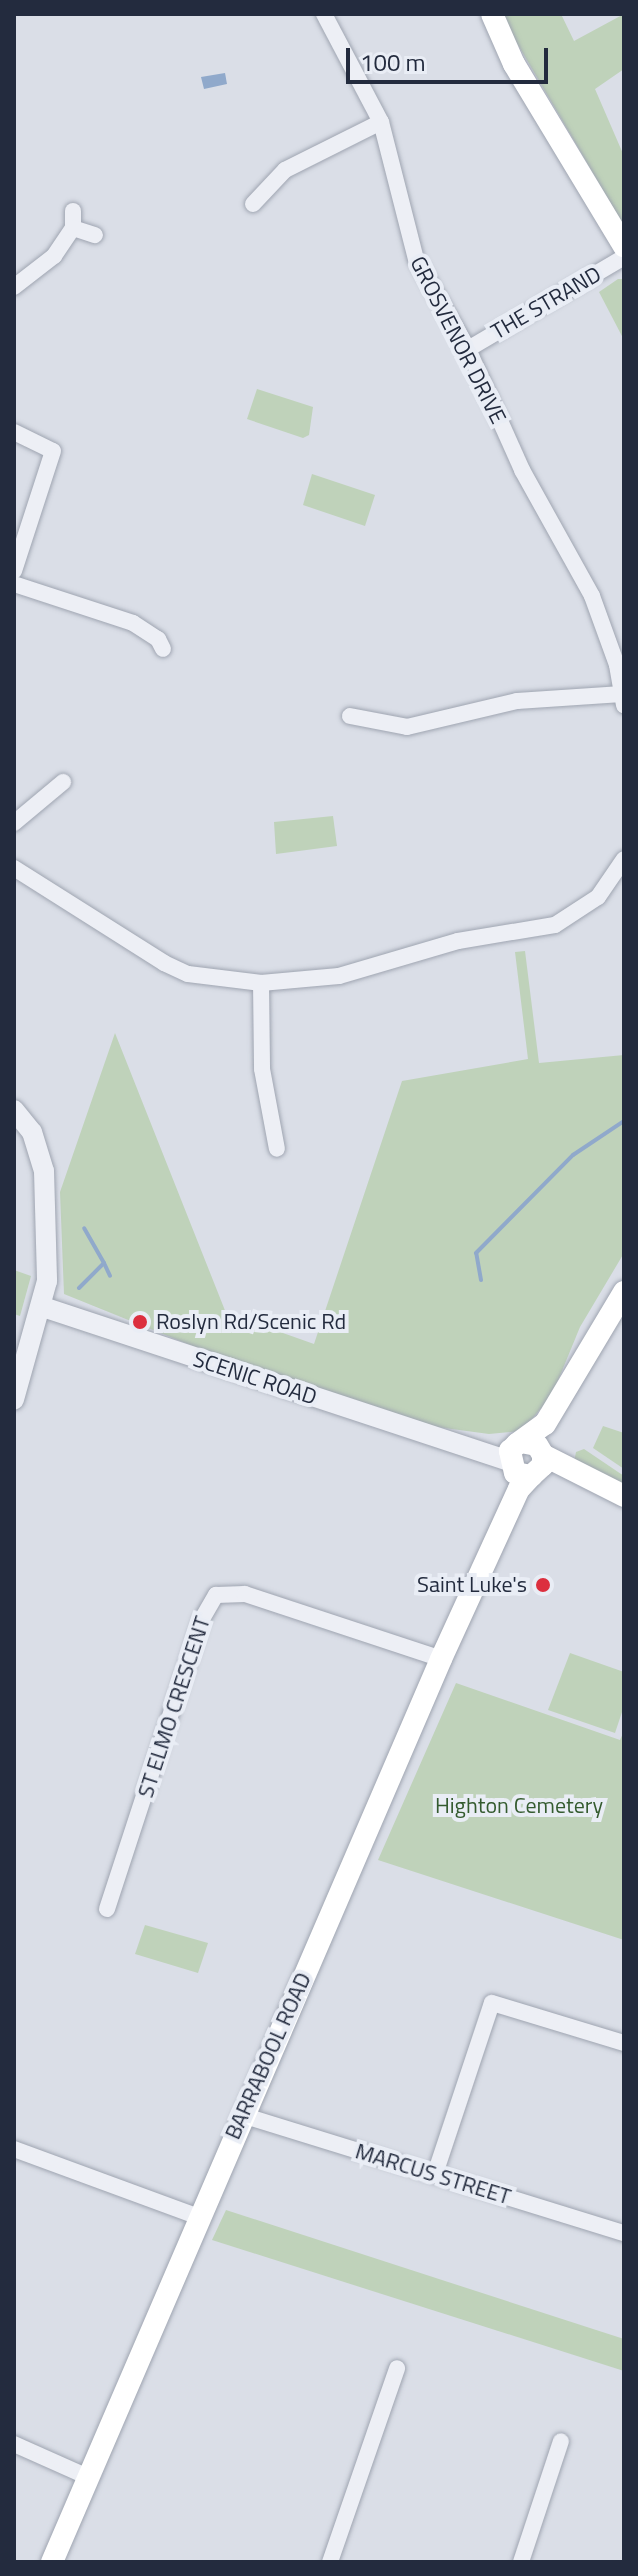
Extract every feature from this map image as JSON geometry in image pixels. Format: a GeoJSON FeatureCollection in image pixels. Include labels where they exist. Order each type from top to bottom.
{"type":"FeatureCollection","features":[{"type":"Feature","properties":{"kind":"main road"},"geometry":{"type":"LineString","coordinates":[[492,14],[514,64],[624,246]]}},
{"type":"Feature","properties":{"kind":"main road","name":"BARRABOOL ROAD"},"geometry":{"type":"LineString","coordinates":[[489,1553],[514,1453],[545,1424],[624,1292]]}},
{"type":"Feature","properties":{"kind":"main road","name":"BARRABOOL ROAD"},"geometry":{"type":"LineString","coordinates":[[57,2561],[88,2477],[242,2115],[441,1659],[519,1489],[538,1464],[545,1424]]}},
{"type":"Feature","properties":{"kind":"main road"},"geometry":{"type":"LineString","coordinates":[[514,1453],[538,1464]]}},
{"type":"Feature","properties":{"kind":"main road"},"geometry":{"type":"LineString","coordinates":[[514,1453],[616,1493]]}},
{"type":"Feature","properties":{"kind":"street","name":"GROSVENOR DRIVE"},"geometry":{"type":"LineString","coordinates":[[324,14],[381,122],[416,259],[468,349],[522,470],[592,596],[623,700]]}},
{"type":"Feature","properties":{"kind":"street"},"geometry":{"type":"LineString","coordinates":[[253,204],[285,170],[381,122]]}},
{"type":"Feature","properties":{"kind":"street"},"geometry":{"type":"LineString","coordinates":[[14,287],[54,256],[73,228],[73,211]]}},
{"type":"Feature","properties":{"kind":"street"},"geometry":{"type":"LineString","coordinates":[[73,228],[95,235]]}},
{"type":"Feature","properties":{"kind":"street","name":"THE STRAND"},"geometry":{"type":"LineString","coordinates":[[468,349],[624,257]]}},
{"type":"Feature","properties":{"kind":"street"},"geometry":{"type":"LineString","coordinates":[[14,432],[53,451],[14,571]]}},
{"type":"Feature","properties":{"kind":"street"},"geometry":{"type":"LineString","coordinates":[[14,584],[133,623],[148,630],[163,649]]}},
{"type":"Feature","properties":{"kind":"street"},"geometry":{"type":"LineString","coordinates":[[350,716],[407,727],[517,701],[623,700]]}},
{"type":"Feature","properties":{"kind":"street"},"geometry":{"type":"LineString","coordinates":[[14,823],[63,782]]}},
{"type":"Feature","properties":{"kind":"street"},"geometry":{"type":"LineString","coordinates":[[14,868],[164,963],[199,977],[261,983],[339,976],[458,941],[555,925],[598,897],[624,859]]}},
{"type":"Feature","properties":{"kind":"street"},"geometry":{"type":"LineString","coordinates":[[261,983],[262,1069],[277,1149]]}},
{"type":"Feature","properties":{"kind":"street"},"geometry":{"type":"LineString","coordinates":[[14,1110],[32,1132],[44,1171],[47,1281],[43,1307],[14,1399]]}},
{"type":"Feature","properties":{"kind":"street","name":"SCENIC ROAD"},"geometry":{"type":"LineString","coordinates":[[43,1307],[468,1448],[514,1453]]}},
{"type":"Feature","properties":{"kind":"street","name":"ST ELMO CRESCENT"},"geometry":{"type":"LineString","coordinates":[[107,1909],[204,1612],[216,1595],[239,1593],[441,1659]]}},
{"type":"Feature","properties":{"kind":"street"},"geometry":{"type":"LineString","coordinates":[[435,2174],[492,2003],[624,2043]]}},
{"type":"Feature","properties":{"kind":"street","name":"MARCUS STREET"},"geometry":{"type":"LineString","coordinates":[[242,2115],[624,2233]]}},
{"type":"Feature","properties":{"kind":"street"},"geometry":{"type":"LineString","coordinates":[[14,2149],[199,2217]]}},
{"type":"Feature","properties":{"kind":"street"},"geometry":{"type":"LineString","coordinates":[[330,2562],[397,2368]]}},
{"type":"Feature","properties":{"kind":"street"},"geometry":{"type":"LineString","coordinates":[[521,2562],[561,2441]]}},
{"type":"Feature","properties":{"kind":"street"},"geometry":{"type":"LineString","coordinates":[[14,2444],[88,2477]]}},
{"type":"Feature","properties":{"kind":"green space"},"geometry":{"type":"Polygon","coordinates":[[[500,14],[561,14],[574,41],[624,14],[624,69],[595,89],[624,156],[624,226],[500,14]]]}},
{"type":"Feature","properties":{"kind":"green space"},"geometry":{"type":"Polygon","coordinates":[[[618,279],[624,279],[624,340],[599,292],[618,279]]]}},
{"type":"Feature","properties":{"kind":"green space"},"geometry":{"type":"Polygon","coordinates":[[[257,389],[313,407],[309,435],[303,438],[247,419],[257,389]]]}},
{"type":"Feature","properties":{"kind":"green space"},"geometry":{"type":"Polygon","coordinates":[[[312,474],[375,495],[365,526],[303,505],[312,474]]]}},
{"type":"Feature","properties":{"kind":"green space"},"geometry":{"type":"Polygon","coordinates":[[[333,816],[337,846],[276,854],[274,822],[333,816]]]}},
{"type":"Feature","properties":{"kind":"green space"},"geometry":{"type":"Polygon","coordinates":[[[525,951],[539,1063],[624,1055],[624,1253],[580,1327],[552,1395],[522,1431],[489,1434],[422,1425],[205,1351],[64,1294],[60,1192],[115,1033],[226,1313],[314,1344],[402,1081],[528,1059],[515,952],[525,951]]]}},
{"type":"Feature","properties":{"kind":"green space"},"geometry":{"type":"Polygon","coordinates":[[[14,1270],[31,1276],[20,1316],[14,1314],[14,1270]]]}},
{"type":"Feature","properties":{"kind":"green space"},"geometry":{"type":"Polygon","coordinates":[[[603,1426],[624,1433],[624,1469],[593,1448],[603,1426]]]}},
{"type":"Feature","properties":{"kind":"green space"},"geometry":{"type":"Polygon","coordinates":[[[584,1449],[624,1476],[624,1489],[574,1462],[576,1452],[584,1449]]]}},
{"type":"Feature","properties":{"kind":"green space"},"geometry":{"type":"Polygon","coordinates":[[[570,1653],[624,1672],[624,1706],[615,1733],[548,1710],[570,1653]]]}},
{"type":"Feature","properties":{"kind":"green space","name":"Highton Cemetery"},"geometry":{"type":"Polygon","coordinates":[[[456,1683],[620,1740],[624,1731],[624,1940],[378,1860],[456,1683]]]}},
{"type":"Feature","properties":{"kind":"green space"},"geometry":{"type":"Polygon","coordinates":[[[145,1925],[208,1943],[198,1973],[135,1954],[145,1925]]]}},
{"type":"Feature","properties":{"kind":"green space"},"geometry":{"type":"Polygon","coordinates":[[[226,2210],[624,2339],[624,2371],[212,2240],[226,2210]]]}},
{"type":"Feature","properties":{"kind":"water"},"geometry":{"type":"Polygon","coordinates":[[[225,73],[227,84],[204,89],[201,77],[225,73]]]}},
{"type":"Feature","properties":{"kind":"waterway"},"geometry":{"type":"LineString","coordinates":[[481,1280],[476,1253],[573,1155],[624,1121]]}},
{"type":"Feature","properties":{"kind":"waterway"},"geometry":{"type":"LineString","coordinates":[[79,1288],[104,1263],[84,1228]]}},
{"type":"Feature","properties":{"kind":"waterway"},"geometry":{"type":"LineString","coordinates":[[104,1263],[110,1276]]}},
{"type":"Feature","properties":{"kind":"place","name":"Roslyn Rd/Scenic Rd"},"geometry":{"type":"Point","coordinates":[140,1322]}},
{"type":"Feature","properties":{"kind":"place","name":"Saint Luke's"},"geometry":{"type":"Point","coordinates":[543,1585]}}]}
